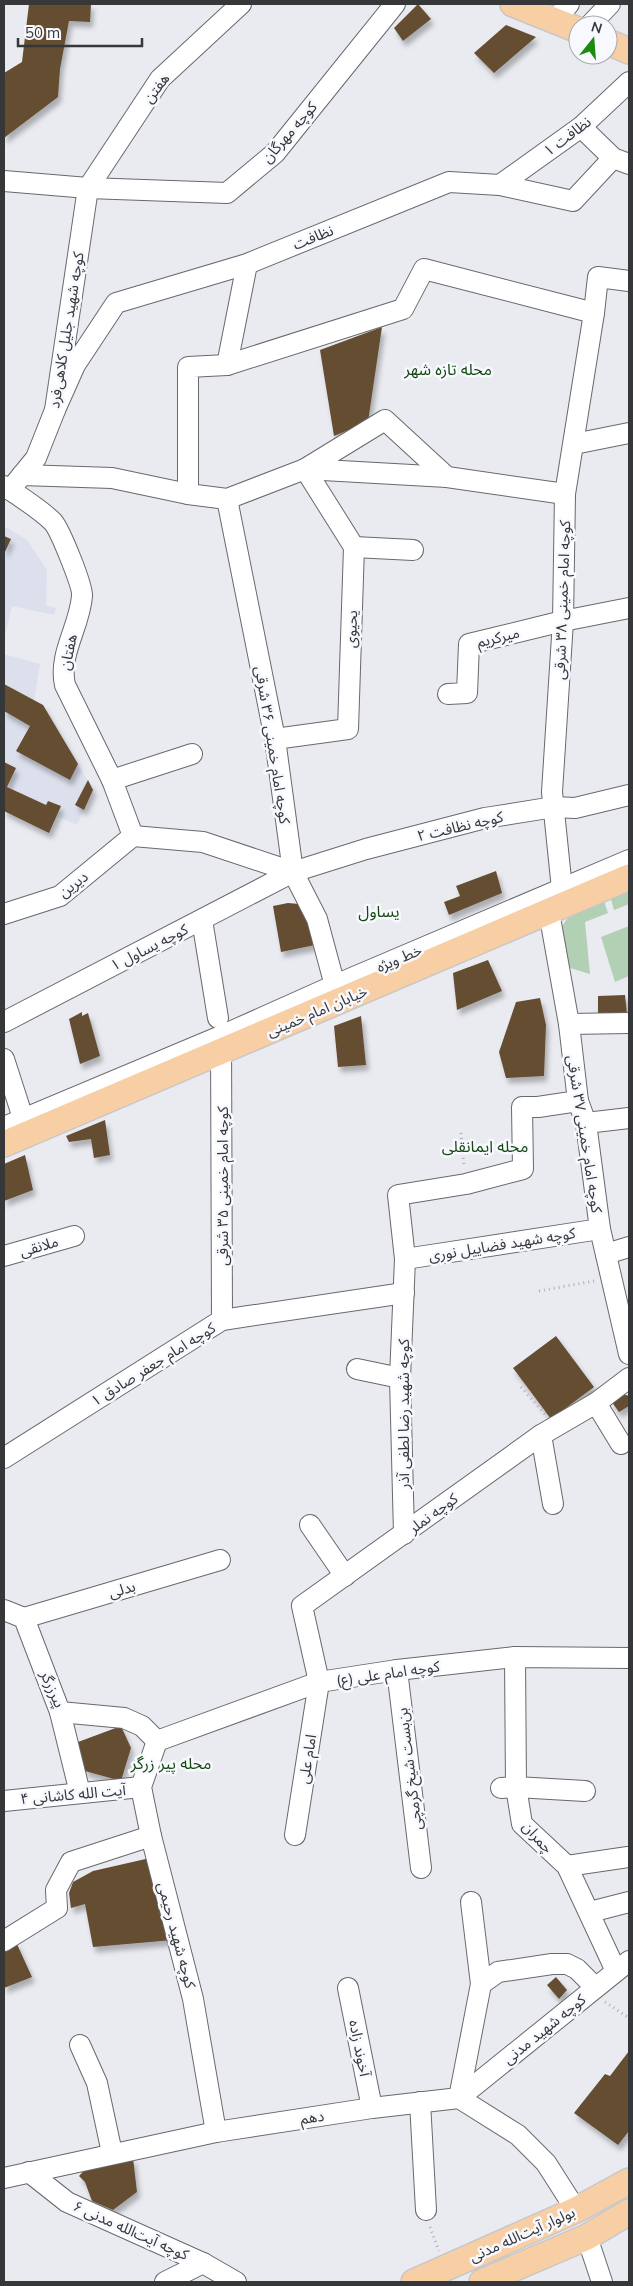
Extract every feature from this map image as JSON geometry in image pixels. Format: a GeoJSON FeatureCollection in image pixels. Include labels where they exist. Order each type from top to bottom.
{"type":"FeatureCollection","features":[{"type":"Feature","properties":{"kind":"main road"},"geometry":{"type":"LineString","coordinates":[[513,4],[562,12]]}},
{"type":"Feature","properties":{"kind":"main road","name":"خیابان امام خمینی"},"geometry":{"type":"LineString","coordinates":[[4,1144],[220,1035],[336,994],[549,912],[629,877]]}},
{"type":"Feature","properties":{"kind":"main road","name":"بولوار آیت‌الله مدنی"},"geometry":{"type":"LineString","coordinates":[[414,2282],[576,2210],[629,2181]]}},
{"type":"Feature","properties":{"kind":"main road","name":"بولوار آیت‌الله مدنی"},"geometry":{"type":"LineString","coordinates":[[482,2282],[587,2237],[629,2212]]}},
{"type":"Feature","properties":{"kind":"street","name":"هفتن"},"geometry":{"type":"LineString","coordinates":[[88,188],[160,79],[241,4]]}},
{"type":"Feature","properties":{"kind":"street","name":"کوچه مهرگان"},"geometry":{"type":"LineString","coordinates":[[4,182],[88,188],[227,193],[275,153],[395,4]]}},
{"type":"Feature","properties":{"kind":"street"},"geometry":{"type":"LineString","coordinates":[[600,15],[610,4]]}},
{"type":"Feature","properties":{"kind":"street","name":"نظافت ۱"},"geometry":{"type":"LineString","coordinates":[[500,185],[581,127],[629,82]]}},
{"type":"Feature","properties":{"kind":"street"},"geometry":{"type":"LineString","coordinates":[[581,127],[621,161]]}},
{"type":"Feature","properties":{"kind":"street","name":"نظافت"},"geometry":{"type":"LineString","coordinates":[[55,410],[75,365],[116,302],[248,264],[449,182],[500,185],[573,201],[621,161]]}},
{"type":"Feature","properties":{"kind":"street","name":"کوچه شهید جلیل کلاهی‌فرد"},"geometry":{"type":"LineString","coordinates":[[12,484],[36,458],[55,410],[88,188]]}},
{"type":"Feature","properties":{"kind":"street"},"geometry":{"type":"LineString","coordinates":[[227,365],[248,264]]}},
{"type":"Feature","properties":{"kind":"street"},"geometry":{"type":"LineString","coordinates":[[188,494],[188,368],[227,365],[403,309],[424,269],[594,313]]}},
{"type":"Feature","properties":{"kind":"street","name":"کوچه امام خمینی ۳۸ شرقی"},"geometry":{"type":"LineString","coordinates":[[562,889],[552,792],[563,621],[564,494],[574,444],[598,276],[629,281]]}},
{"type":"Feature","properties":{"kind":"street"},"geometry":{"type":"LineString","coordinates":[[12,484],[112,478],[188,494],[228,499],[305,469],[385,420],[447,477]]}},
{"type":"Feature","properties":{"kind":"street"},"geometry":{"type":"LineString","coordinates":[[574,444],[629,433]]}},
{"type":"Feature","properties":{"kind":"street"},"geometry":{"type":"LineString","coordinates":[[305,469],[447,477],[564,494]]}},
{"type":"Feature","properties":{"kind":"street"},"geometry":{"type":"LineString","coordinates":[[305,469],[354,547],[413,550]]}},
{"type":"Feature","properties":{"kind":"street","name":"هفتان"},"geometry":{"type":"LineString","coordinates":[[12,484],[54,523],[81,583],[82,596],[64,661],[63,675],[65,685],[112,780],[133,836]]}},
{"type":"Feature","properties":{"kind":"street","name":"کوچه امام خمینی ۳۶ شرقی"},"geometry":{"type":"LineString","coordinates":[[228,499],[275,739],[293,872],[317,919],[336,994]]}},
{"type":"Feature","properties":{"kind":"street","name":"یحیوی"},"geometry":{"type":"LineString","coordinates":[[275,739],[348,729],[354,547]]}},
{"type":"Feature","properties":{"kind":"street"},"geometry":{"type":"LineString","coordinates":[[563,621],[629,608]]}},
{"type":"Feature","properties":{"kind":"street","name":"میرکریم"},"geometry":{"type":"LineString","coordinates":[[448,694],[467,693],[469,644],[563,621]]}},
{"type":"Feature","properties":{"kind":"street"},"geometry":{"type":"LineString","coordinates":[[112,780],[192,754]]}},
{"type":"Feature","properties":{"kind":"street","name":"کوچه نظافت ۲"},"geometry":{"type":"LineString","coordinates":[[293,872],[366,849],[485,818],[554,807],[575,808],[629,795]]}},
{"type":"Feature","properties":{"kind":"street"},"geometry":{"type":"LineString","coordinates":[[133,836],[203,842],[293,872]]}},
{"type":"Feature","properties":{"kind":"street","name":"دیرین"},"geometry":{"type":"LineString","coordinates":[[4,914],[60,896],[133,836]]}},
{"type":"Feature","properties":{"kind":"street","name":"خط ویژه"},"geometry":{"type":"LineString","coordinates":[[336,994],[629,860]]}},
{"type":"Feature","properties":{"kind":"street","name":"کوچه یساول ۱"},"geometry":{"type":"LineString","coordinates":[[4,1022],[293,872]]}},
{"type":"Feature","properties":{"kind":"street"},"geometry":{"type":"LineString","coordinates":[[549,912],[562,889]]}},
{"type":"Feature","properties":{"kind":"street","name":"کوچه امام خمینی ۳۷ شرقی"},"geometry":{"type":"LineString","coordinates":[[549,912],[569,1024],[578,1101],[586,1123],[600,1229],[629,1354]]}},
{"type":"Feature","properties":{"kind":"street","name":"کوچه امام خمینی ۳۵ شرقی"},"geometry":{"type":"LineString","coordinates":[[202,920],[220,1035],[222,1320]]}},
{"type":"Feature","properties":{"kind":"street"},"geometry":{"type":"LineString","coordinates":[[569,1024],[629,1023]]}},
{"type":"Feature","properties":{"kind":"street"},"geometry":{"type":"LineString","coordinates":[[4,1127],[220,1035]]}},
{"type":"Feature","properties":{"kind":"street"},"geometry":{"type":"LineString","coordinates":[[4,1059],[23,1118]]}},
{"type":"Feature","properties":{"kind":"street"},"geometry":{"type":"LineString","coordinates":[[466,1184],[523,1169],[522,1107],[538,1107],[578,1101]]}},
{"type":"Feature","properties":{"kind":"street"},"geometry":{"type":"LineString","coordinates":[[586,1123],[629,1118]]}},
{"type":"Feature","properties":{"kind":"street","name":"کوچه شهید رضا لطفی آذر"},"geometry":{"type":"LineString","coordinates":[[404,1534],[400,1378],[405,1259],[398,1195],[466,1184]]}},
{"type":"Feature","properties":{"kind":"street","name":"کوچه شهید فضاییل نوری"},"geometry":{"type":"LineString","coordinates":[[405,1259],[600,1229]]}},
{"type":"Feature","properties":{"kind":"street","name":"ملانقی"},"geometry":{"type":"LineString","coordinates":[[4,1256],[74,1236]]}},
{"type":"Feature","properties":{"kind":"street"},"geometry":{"type":"LineString","coordinates":[[606,1254],[629,1246]]}},
{"type":"Feature","properties":{"kind":"street","name":"کوچه امام جعفر صادق ۱"},"geometry":{"type":"LineString","coordinates":[[4,1458],[222,1320],[404,1293]]}},
{"type":"Feature","properties":{"kind":"street"},"geometry":{"type":"LineString","coordinates":[[357,1369],[400,1378]]}},
{"type":"Feature","properties":{"kind":"street","name":"کوچه نملر"},"geometry":{"type":"LineString","coordinates":[[319,1682],[302,1606],[549,1431],[596,1403],[629,1378]]}},
{"type":"Feature","properties":{"kind":"street"},"geometry":{"type":"LineString","coordinates":[[596,1403],[621,1444]]}},
{"type":"Feature","properties":{"kind":"street"},"geometry":{"type":"LineString","coordinates":[[549,1431],[553,1504]]}},
{"type":"Feature","properties":{"kind":"street"},"geometry":{"type":"LineString","coordinates":[[310,1525],[345,1576]]}},
{"type":"Feature","properties":{"kind":"street","name":"بدلی"},"geometry":{"type":"LineString","coordinates":[[24,1618],[220,1560]]}},
{"type":"Feature","properties":{"kind":"street"},"geometry":{"type":"LineString","coordinates":[[4,1610],[24,1618]]}},
{"type":"Feature","properties":{"kind":"street","name":"پیرزرگر"},"geometry":{"type":"LineString","coordinates":[[24,1618],[60,1712],[124,1718],[142,1726],[157,1741]]}},
{"type":"Feature","properties":{"kind":"street","name":"کوچه امام علی (ع)"},"geometry":{"type":"LineString","coordinates":[[157,1741],[319,1682],[397,1670],[515,1657],[629,1658]]}},
{"type":"Feature","properties":{"kind":"street","name":"چمران"},"geometry":{"type":"LineString","coordinates":[[515,1657],[508,1788],[522,1824],[567,1866],[590,1912],[623,1966]]}},
{"type":"Feature","properties":{"kind":"street","name":"بن‌بست شیخ گرمچی"},"geometry":{"type":"LineString","coordinates":[[397,1670],[421,1868]]}},
{"type":"Feature","properties":{"kind":"street","name":"امام علی"},"geometry":{"type":"LineString","coordinates":[[295,1835],[319,1682]]}},
{"type":"Feature","properties":{"kind":"street"},"geometry":{"type":"LineString","coordinates":[[60,1712],[80,1793]]}},
{"type":"Feature","properties":{"kind":"street"},"geometry":{"type":"LineString","coordinates":[[141,1787],[157,1741]]}},
{"type":"Feature","properties":{"kind":"street","name":"آیت الله کاشانی ۴"},"geometry":{"type":"LineString","coordinates":[[4,1801],[141,1787]]}},
{"type":"Feature","properties":{"kind":"street","name":"کوچه شهید رحیمی"},"geometry":{"type":"LineString","coordinates":[[141,1787],[151,1836],[193,1999],[216,2132]]}},
{"type":"Feature","properties":{"kind":"street"},"geometry":{"type":"LineString","coordinates":[[508,1788],[585,1791]]}},
{"type":"Feature","properties":{"kind":"street"},"geometry":{"type":"LineString","coordinates":[[4,1941],[57,1908],[56,1890],[71,1862],[151,1836]]}},
{"type":"Feature","properties":{"kind":"street"},"geometry":{"type":"LineString","coordinates":[[567,1866],[628,1857]]}},
{"type":"Feature","properties":{"kind":"street"},"geometry":{"type":"LineString","coordinates":[[471,1902],[481,1984],[459,2098],[518,2135],[546,2163],[576,2210]]}},
{"type":"Feature","properties":{"kind":"street"},"geometry":{"type":"LineString","coordinates":[[590,1912],[629,1902]]}},
{"type":"Feature","properties":{"kind":"street"},"geometry":{"type":"LineString","coordinates":[[481,1984],[498,1972],[552,1964],[567,1964],[577,1969],[592,1990]]}},
{"type":"Feature","properties":{"kind":"street","name":"کوچه شهید مدنی"},"geometry":{"type":"LineString","coordinates":[[459,2098],[623,1966]]}},
{"type":"Feature","properties":{"kind":"street","name":"آخوند زاده"},"geometry":{"type":"LineString","coordinates":[[348,1988],[372,2108]]}},
{"type":"Feature","properties":{"kind":"street"},"geometry":{"type":"LineString","coordinates":[[80,2045],[97,2083],[112,2154]]}},
{"type":"Feature","properties":{"kind":"street","name":"دهم"},"geometry":{"type":"LineString","coordinates":[[4,2178],[216,2132],[372,2108],[459,2098]]}},
{"type":"Feature","properties":{"kind":"street"},"geometry":{"type":"LineString","coordinates":[[420,2102],[426,2210]]}},
{"type":"Feature","properties":{"kind":"street","name":"کوچه آیت‌الله مدنی ۶"},"geometry":{"type":"LineString","coordinates":[[29,2172],[67,2202],[203,2263],[236,2282]]}},
{"type":"Feature","properties":{"kind":"street"},"geometry":{"type":"LineString","coordinates":[[587,2237],[602,2282]]}},
{"type":"Feature","properties":{"kind":"street"},"geometry":{"type":"LineString","coordinates":[[165,2282],[203,2263]]}},
{"type":"Feature","properties":{"kind":"path"},"geometry":{"type":"LineString","coordinates":[[461,1133],[466,1184]]}},
{"type":"Feature","properties":{"kind":"path"},"geometry":{"type":"LineString","coordinates":[[539,1291],[612,1277]]}},
{"type":"Feature","properties":{"kind":"path"},"geometry":{"type":"LineString","coordinates":[[522,1387],[549,1431]]}},
{"type":"Feature","properties":{"kind":"path"},"geometry":{"type":"LineString","coordinates":[[592,1990],[629,2018]]}},
{"type":"Feature","properties":{"kind":"shaded area"},"geometry":{"type":"Polygon","coordinates":[[[4,526],[27,540],[47,570],[46,605],[56,608],[54,615],[12,606],[4,640],[4,554],[11,539],[4,536],[4,526]]]}},
{"type":"Feature","properties":{"kind":"shaded area"},"geometry":{"type":"Polygon","coordinates":[[[4,654],[40,664],[34,700],[43,705],[93,790],[77,825],[57,816],[49,833],[4,811],[4,654]]]}},
{"type":"Feature","properties":{"kind":"green space"},"geometry":{"type":"Polygon","coordinates":[[[629,891],[629,904],[614,910],[611,899],[629,891]]]}},
{"type":"Feature","properties":{"kind":"green space"},"geometry":{"type":"Polygon","coordinates":[[[604,901],[608,913],[585,922],[590,974],[567,967],[562,938],[564,922],[569,917],[604,901]]]}},
{"type":"Feature","properties":{"kind":"green space"},"geometry":{"type":"Polygon","coordinates":[[[629,926],[629,976],[615,982],[601,937],[629,926]]]}},
{"type":"Feature","properties":{"kind":"building"},"geometry":{"type":"Polygon","coordinates":[[[29,4],[91,4],[90,22],[69,21],[60,69],[58,97],[4,138],[4,73],[22,62],[29,4]]]}},
{"type":"Feature","properties":{"kind":"building"},"geometry":{"type":"Polygon","coordinates":[[[418,4],[431,19],[403,41],[394,28],[418,4]]]}},
{"type":"Feature","properties":{"kind":"building"},"geometry":{"type":"Polygon","coordinates":[[[506,25],[536,37],[494,73],[474,53],[506,25]]]}},
{"type":"Feature","properties":{"kind":"building"},"geometry":{"type":"Polygon","coordinates":[[[382,327],[368,422],[334,436],[320,350],[382,327]]]}},
{"type":"Feature","properties":{"kind":"building"},"geometry":{"type":"Polygon","coordinates":[[[4,536],[11,539],[4,554],[4,536]]]}},
{"type":"Feature","properties":{"kind":"building"},"geometry":{"type":"Polygon","coordinates":[[[4,684],[43,705],[78,764],[70,780],[16,751],[30,726],[4,711],[4,684]]]}},
{"type":"Feature","properties":{"kind":"building"},"geometry":{"type":"Polygon","coordinates":[[[4,762],[16,768],[7,787],[46,805],[48,801],[61,806],[49,833],[4,811],[4,762]]]}},
{"type":"Feature","properties":{"kind":"building"},"geometry":{"type":"Polygon","coordinates":[[[88,780],[93,790],[84,810],[75,805],[88,780]]]}},
{"type":"Feature","properties":{"kind":"building"},"geometry":{"type":"Polygon","coordinates":[[[496,871],[502,893],[449,915],[444,902],[460,896],[456,886],[496,871]]]}},
{"type":"Feature","properties":{"kind":"building"},"geometry":{"type":"Polygon","coordinates":[[[288,903],[299,904],[307,908],[315,945],[281,952],[273,906],[288,903]]]}},
{"type":"Feature","properties":{"kind":"building"},"geometry":{"type":"Polygon","coordinates":[[[488,960],[502,991],[457,1010],[453,973],[488,960]]]}},
{"type":"Feature","properties":{"kind":"building"},"geometry":{"type":"Polygon","coordinates":[[[625,995],[627,1014],[598,1014],[598,996],[625,995]]]}},
{"type":"Feature","properties":{"kind":"building"},"geometry":{"type":"Polygon","coordinates":[[[540,998],[546,1025],[544,1076],[506,1078],[499,1052],[516,1002],[540,998]]]}},
{"type":"Feature","properties":{"kind":"building"},"geometry":{"type":"Polygon","coordinates":[[[82,1012],[82,1016],[88,1013],[100,1056],[80,1064],[69,1019],[82,1012]]]}},
{"type":"Feature","properties":{"kind":"building"},"geometry":{"type":"Polygon","coordinates":[[[361,1016],[366,1065],[338,1067],[334,1026],[361,1016]]]}},
{"type":"Feature","properties":{"kind":"building"},"geometry":{"type":"Polygon","coordinates":[[[105,1120],[110,1155],[94,1158],[91,1139],[69,1142],[66,1136],[105,1120]]]}},
{"type":"Feature","properties":{"kind":"building"},"geometry":{"type":"Polygon","coordinates":[[[25,1155],[33,1190],[4,1201],[4,1164],[25,1155]]]}},
{"type":"Feature","properties":{"kind":"building"},"geometry":{"type":"Polygon","coordinates":[[[556,1336],[594,1387],[551,1419],[513,1368],[556,1336]]]}},
{"type":"Feature","properties":{"kind":"building"},"geometry":{"type":"Polygon","coordinates":[[[620,1393],[629,1396],[629,1406],[619,1412],[611,1401],[620,1393]]]}},
{"type":"Feature","properties":{"kind":"building"},"geometry":{"type":"Polygon","coordinates":[[[121,1726],[131,1748],[121,1781],[85,1771],[78,1742],[121,1726]]]}},
{"type":"Feature","properties":{"kind":"building"},"geometry":{"type":"Polygon","coordinates":[[[150,1858],[173,1940],[93,1947],[85,1904],[71,1908],[69,1893],[73,1882],[93,1871],[150,1858]]]}},
{"type":"Feature","properties":{"kind":"building"},"geometry":{"type":"Polygon","coordinates":[[[16,1942],[32,1977],[4,1988],[4,1947],[16,1942]]]}},
{"type":"Feature","properties":{"kind":"building"},"geometry":{"type":"Polygon","coordinates":[[[556,1977],[567,1990],[559,1999],[547,1985],[556,1977]]]}},
{"type":"Feature","properties":{"kind":"building"},"geometry":{"type":"Polygon","coordinates":[[[629,2051],[629,2131],[618,2145],[574,2113],[605,2074],[610,2076],[629,2051]]]}},
{"type":"Feature","properties":{"kind":"building"},"geometry":{"type":"Polygon","coordinates":[[[133,2158],[137,2192],[113,2210],[92,2201],[85,2182],[79,2176],[92,2162],[133,2158]]]}},
{"type":"Feature","properties":{"kind":"district","name":"محله تازه شهر"},"geometry":{"type":"Point","coordinates":[448,369]}},
{"type":"Feature","properties":{"kind":"district","name":"یساول"},"geometry":{"type":"Point","coordinates":[379,911]}},
{"type":"Feature","properties":{"kind":"district","name":"محله ایمانقلی"},"geometry":{"type":"Point","coordinates":[485,1146]}},
{"type":"Feature","properties":{"kind":"district","name":"محله پیر زرگر"},"geometry":{"type":"Point","coordinates":[171,1763]}}]}
